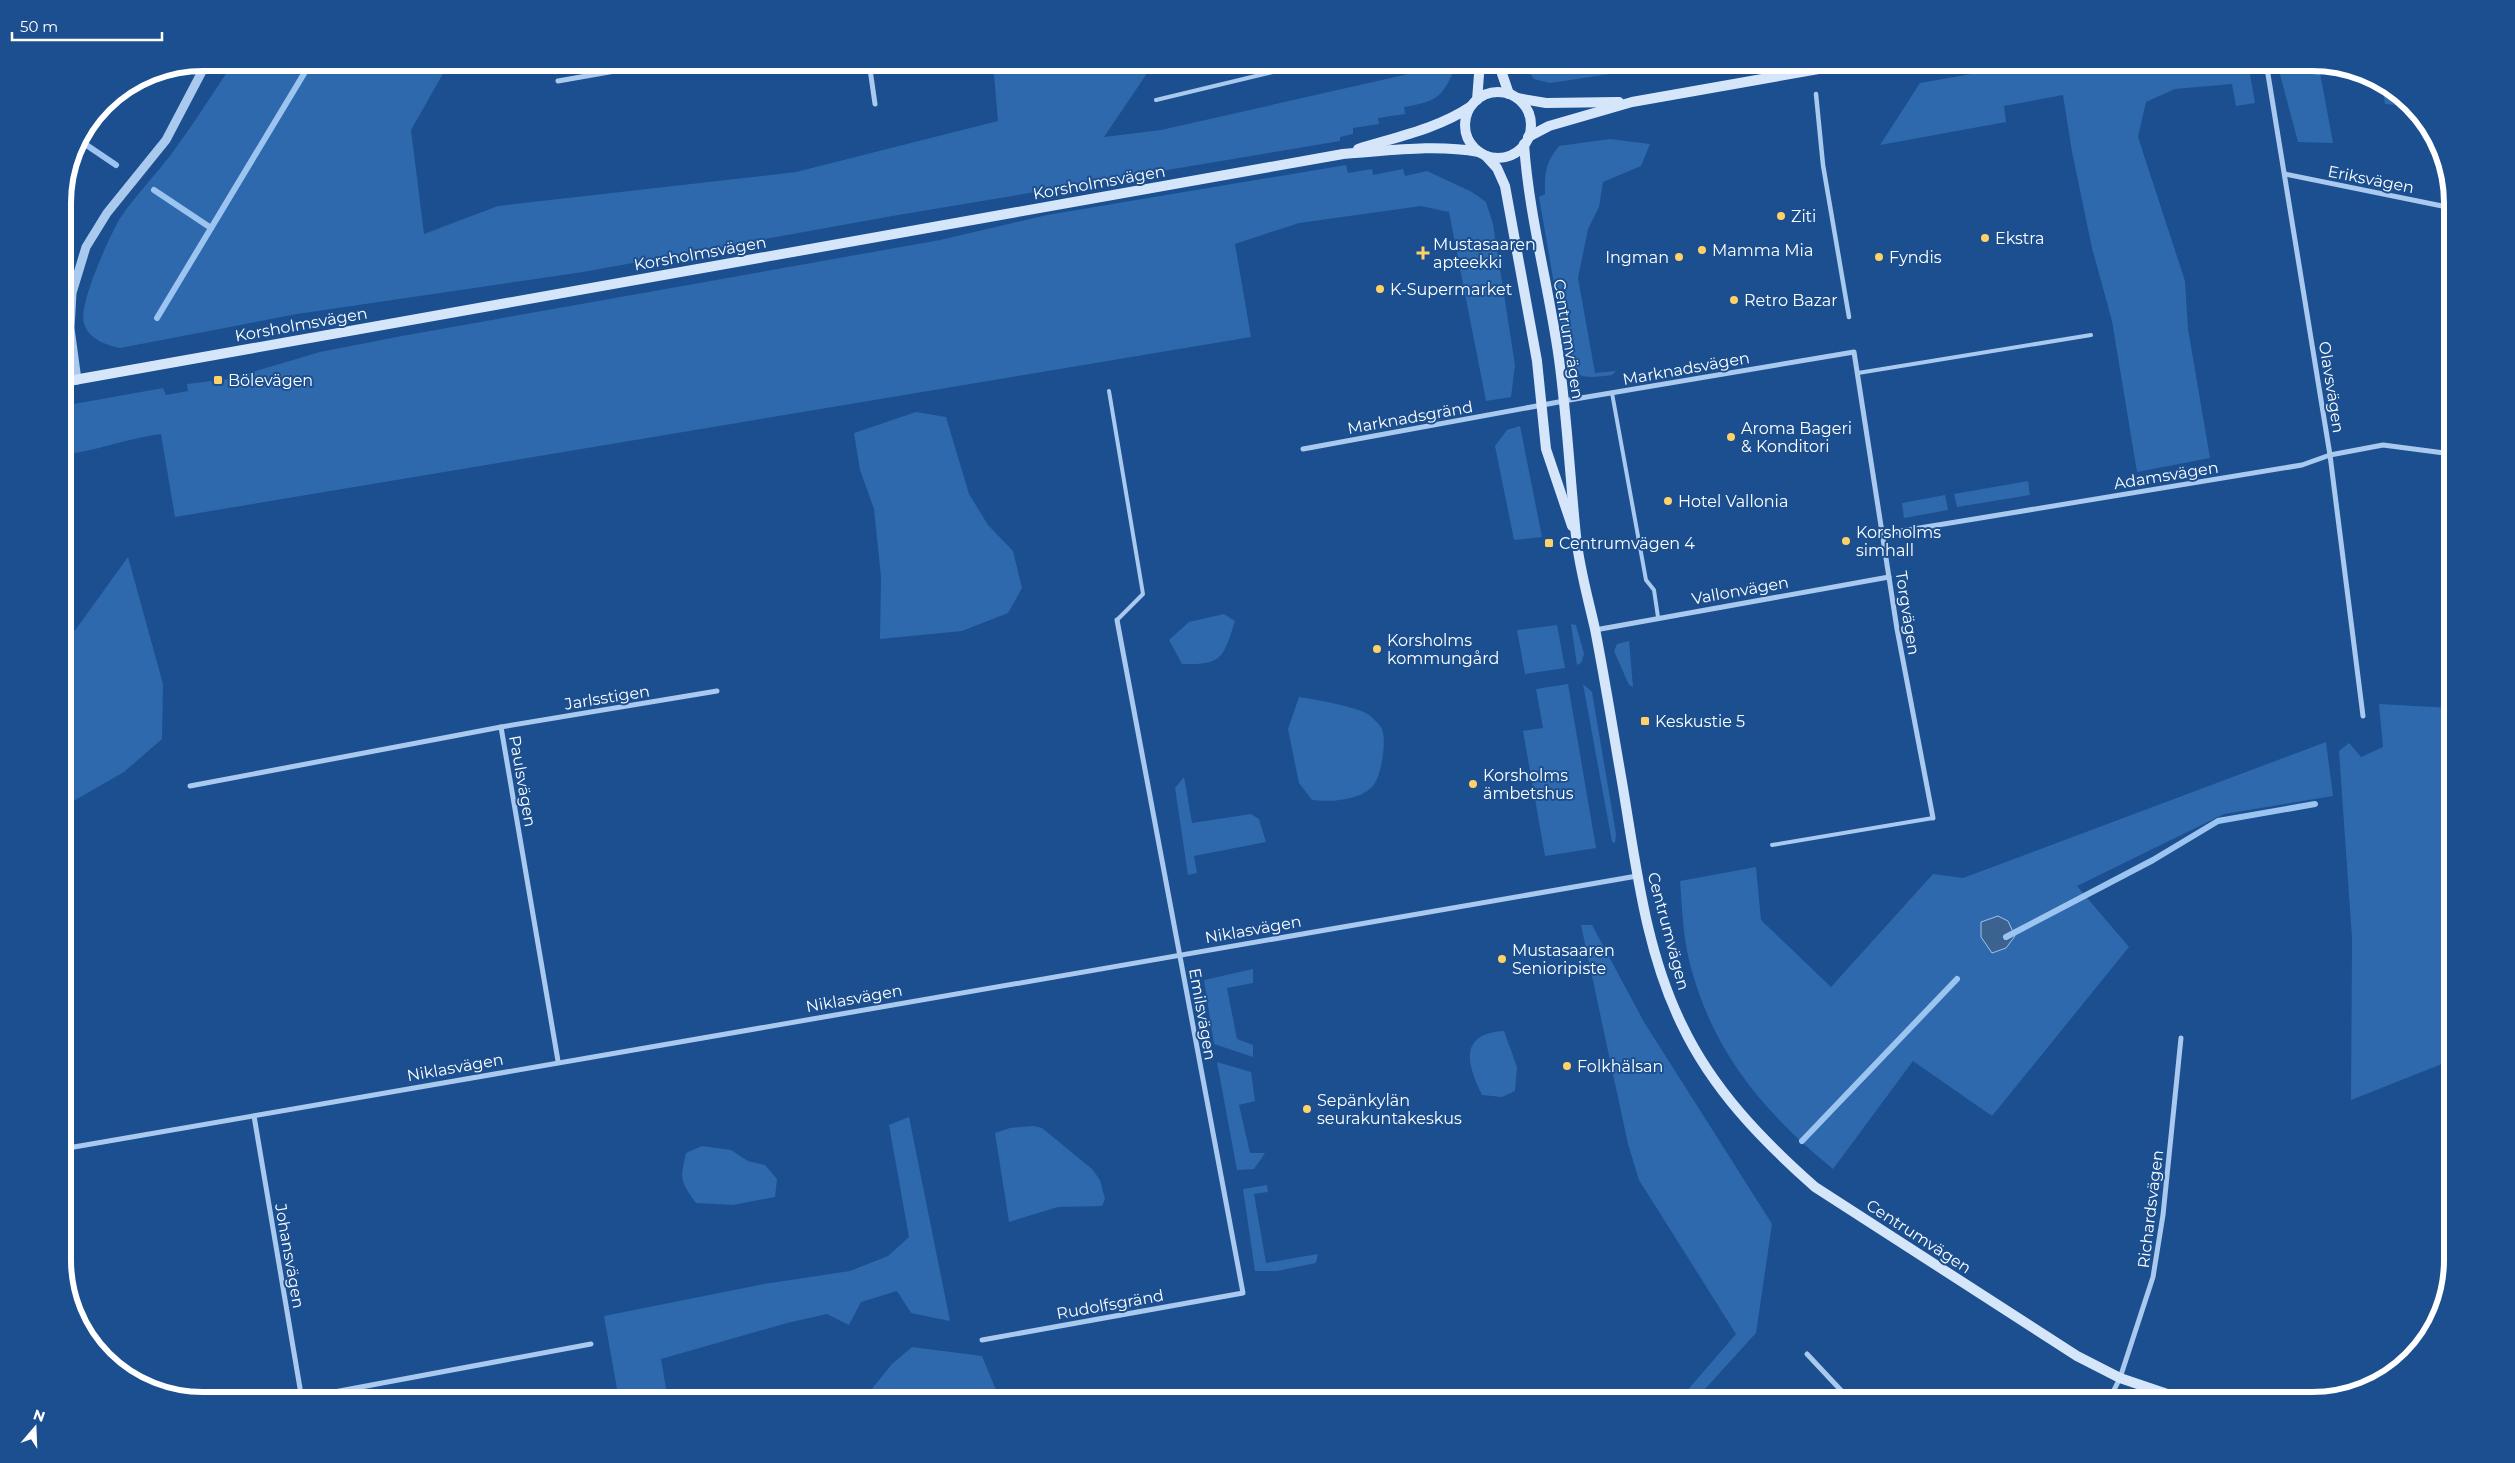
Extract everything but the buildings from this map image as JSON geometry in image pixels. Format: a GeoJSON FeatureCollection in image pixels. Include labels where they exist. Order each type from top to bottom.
{"type":"FeatureCollection","features":[{"type":"Feature","properties":{"kind":"main road"},"geometry":{"type":"LineString","coordinates":[[1479,71],[1474,103],[1467,114],[1465,130],[1472,146],[1482,154],[1503,158],[1519,151],[1526,140],[1530,120],[1528,112],[1513,96],[1502,71]]}},
{"type":"Feature","properties":{"kind":"main road"},"geometry":{"type":"LineString","coordinates":[[1526,140],[1549,126],[1632,102],[1807,71]]}},
{"type":"Feature","properties":{"kind":"main road"},"geometry":{"type":"LineString","coordinates":[[1474,103],[1492,93],[1546,103],[1632,102]]}},
{"type":"Feature","properties":{"kind":"main road","name":"Korsholmsvägen"},"geometry":{"type":"LineString","coordinates":[[1343,154],[1433,126],[1453,118],[1474,103]]}},
{"type":"Feature","properties":{"kind":"main road","name":"Centrumvägen"},"geometry":{"type":"LineString","coordinates":[[1526,140],[1530,203],[1559,357],[1576,538],[1595,630],[1643,906],[1660,968],[1681,1024],[1708,1073],[1745,1120],[1781,1157],[1816,1186],[2077,1356],[2120,1378],[2161,1392]]}},
{"type":"Feature","properties":{"kind":"main road","name":"Korsholmsvägen"},"geometry":{"type":"LineString","coordinates":[[72,381],[1343,154],[1436,148],[1459,149],[1482,154]]}},
{"type":"Feature","properties":{"kind":"main road","name":"Centrumvägen"},"geometry":{"type":"LineString","coordinates":[[1482,154],[1497,168],[1505,186],[1537,360],[1546,449],[1576,538]]}},
{"type":"Feature","properties":{"kind":"street"},"geometry":{"type":"LineString","coordinates":[[72,293],[86,247],[107,213],[166,140],[201,71]]}},
{"type":"Feature","properties":{"kind":"street"},"geometry":{"type":"LineString","coordinates":[[558,81],[615,71]]}},
{"type":"Feature","properties":{"kind":"street"},"geometry":{"type":"LineString","coordinates":[[870,71],[875,104]]}},
{"type":"Feature","properties":{"kind":"street","name":"Olavsvägen"},"geometry":{"type":"LineString","coordinates":[[2268,71],[2330,455],[2363,716]]}},
{"type":"Feature","properties":{"kind":"street"},"geometry":{"type":"LineString","coordinates":[[1816,94],[1823,165],[1849,316]]}},
{"type":"Feature","properties":{"kind":"street","name":"Eriksvägen"},"geometry":{"type":"LineString","coordinates":[[2285,174],[2443,206]]}},
{"type":"Feature","properties":{"kind":"street"},"geometry":{"type":"LineString","coordinates":[[72,343],[77,380]]}},
{"type":"Feature","properties":{"kind":"street","name":"Marknadsvägen"},"geometry":{"type":"LineString","coordinates":[[1522,409],[1854,352]]}},
{"type":"Feature","properties":{"kind":"street","name":"Torgvägen"},"geometry":{"type":"LineString","coordinates":[[1854,352],[1889,577],[1933,818]]}},
{"type":"Feature","properties":{"kind":"street","name":"Marknadsgränd"},"geometry":{"type":"LineString","coordinates":[[1303,449],[1522,409]]}},
{"type":"Feature","properties":{"kind":"street","name":"Adamsvägen"},"geometry":{"type":"LineString","coordinates":[[1883,534],[2302,465],[2330,455],[2383,444],[2443,453]]}},
{"type":"Feature","properties":{"kind":"street","name":"Vallonvägen"},"geometry":{"type":"LineString","coordinates":[[1595,630],[1658,617],[1889,577]]}},
{"type":"Feature","properties":{"kind":"street","name":"Emilsvägen"},"geometry":{"type":"LineString","coordinates":[[1117,620],[1243,1293]]}},
{"type":"Feature","properties":{"kind":"street","name":"Jarlsstigen"},"geometry":{"type":"LineString","coordinates":[[501,727],[717,691]]}},
{"type":"Feature","properties":{"kind":"street","name":"Paulsvägen"},"geometry":{"type":"LineString","coordinates":[[190,786],[501,727],[558,1062]]}},
{"type":"Feature","properties":{"kind":"street","name":"Niklasvägen"},"geometry":{"type":"LineString","coordinates":[[74,1146],[1638,876]]}},
{"type":"Feature","properties":{"kind":"street","name":"Richardsvägen"},"geometry":{"type":"LineString","coordinates":[[2113,1392],[2120,1378],[2153,1277],[2163,1215],[2181,1038]]}},
{"type":"Feature","properties":{"kind":"street","name":"Johansvägen"},"geometry":{"type":"LineString","coordinates":[[254,1116],[301,1392]]}},
{"type":"Feature","properties":{"kind":"street","name":"Rudolfsgränd"},"geometry":{"type":"LineString","coordinates":[[982,1340],[1243,1293]]}},
{"type":"Feature","properties":{"kind":"street"},"geometry":{"type":"LineString","coordinates":[[339,1392],[591,1344]]}},
{"type":"Feature","properties":{"kind":"street"},"geometry":{"type":"LineString","coordinates":[[1807,1354],[1843,1392]]}},
{"type":"Feature","properties":{"kind":"lane"},"geometry":{"type":"LineString","coordinates":[[1156,100],[1277,71]]}},
{"type":"Feature","properties":{"kind":"lane"},"geometry":{"type":"LineString","coordinates":[[1858,373],[2090,335]]}},
{"type":"Feature","properties":{"kind":"lane"},"geometry":{"type":"LineString","coordinates":[[1109,392],[1143,594],[1117,620]]}},
{"type":"Feature","properties":{"kind":"lane"},"geometry":{"type":"LineString","coordinates":[[1612,393],[1646,580],[1654,590],[1658,617]]}},
{"type":"Feature","properties":{"kind":"lane"},"geometry":{"type":"LineString","coordinates":[[1772,844],[1933,818]]}},
{"type":"Feature","properties":{"kind":"shaded area"},"geometry":{"type":"Polygon","coordinates":[[[228,71],[444,71],[411,130],[424,234],[498,206],[796,172],[998,121],[994,71],[1149,71],[1104,137],[1161,130],[1422,71],[1453,71],[1444,90],[1433,99],[1404,107],[1405,114],[1378,118],[1379,124],[1353,128],[1353,134],[1340,137],[1340,141],[898,215],[583,272],[297,314],[120,348],[109,345],[93,337],[86,329],[84,323],[83,314],[90,287],[108,241],[119,220],[163,165],[228,71]]]}},
{"type":"Feature","properties":{"kind":"shaded area"},"geometry":{"type":"Polygon","coordinates":[[[1528,71],[1630,71],[1550,83],[1534,79],[1528,71]]]}},
{"type":"Feature","properties":{"kind":"shaded area"},"geometry":{"type":"Polygon","coordinates":[[[1988,71],[2249,71],[2255,103],[2236,106],[2232,84],[2175,89],[2146,102],[2138,137],[2185,281],[2188,329],[2210,458],[2137,472],[2112,321],[2092,248],[2072,152],[2063,95],[2004,106],[2006,122],[1880,145],[1920,83],[1988,71]]]}},
{"type":"Feature","properties":{"kind":"shaded area"},"geometry":{"type":"Polygon","coordinates":[[[2279,71],[2321,72],[2333,143],[2298,142],[2279,71]]]}},
{"type":"Feature","properties":{"kind":"shaded area"},"geometry":{"type":"Polygon","coordinates":[[[2383,93],[2399,105],[2385,104],[2383,93]]]}},
{"type":"Feature","properties":{"kind":"shaded area"},"geometry":{"type":"Polygon","coordinates":[[[1610,139],[1650,144],[1641,166],[1603,182],[1599,207],[1588,229],[1578,278],[1595,373],[1616,371],[1612,375],[1588,377],[1577,374],[1568,365],[1539,197],[1545,194],[1547,168],[1559,146],[1610,139]]]}},
{"type":"Feature","properties":{"kind":"shaded area"},"geometry":{"type":"Polygon","coordinates":[[[1346,165],[1348,173],[1372,169],[1373,175],[1403,169],[1405,176],[1427,171],[1472,192],[1486,202],[1493,224],[1515,365],[1511,397],[1486,401],[1449,212],[1421,206],[1299,223],[1235,244],[1251,337],[175,517],[161,434],[72,454],[72,404],[163,388],[166,395],[188,391],[187,384],[229,379],[320,352],[940,240],[1047,215],[1346,165]]]}},
{"type":"Feature","properties":{"kind":"shaded area"},"geometry":{"type":"Polygon","coordinates":[[[916,412],[946,417],[969,494],[988,525],[1013,551],[1022,588],[1008,613],[962,631],[880,639],[881,577],[874,509],[860,470],[854,433],[916,412]]]}},
{"type":"Feature","properties":{"kind":"shaded area"},"geometry":{"type":"Polygon","coordinates":[[[1520,426],[1542,537],[1514,540],[1495,446],[1507,430],[1520,426]]]}},
{"type":"Feature","properties":{"kind":"shaded area"},"geometry":{"type":"Polygon","coordinates":[[[2028,481],[2030,495],[1957,507],[1954,494],[2028,481]]]}},
{"type":"Feature","properties":{"kind":"shaded area"},"geometry":{"type":"Polygon","coordinates":[[[1945,495],[1948,510],[1904,518],[1902,503],[1945,495]]]}},
{"type":"Feature","properties":{"kind":"shaded area"},"geometry":{"type":"Polygon","coordinates":[[[128,557],[163,684],[162,739],[124,772],[72,802],[72,633],[128,557]]]}},
{"type":"Feature","properties":{"kind":"shaded area"},"geometry":{"type":"Polygon","coordinates":[[[1224,614],[1235,621],[1228,643],[1220,656],[1206,663],[1182,664],[1169,640],[1189,622],[1224,614]]]}},
{"type":"Feature","properties":{"kind":"shaded area"},"geometry":{"type":"Polygon","coordinates":[[[1571,624],[1576,625],[1584,654],[1581,663],[1577,665],[1571,624]]]}},
{"type":"Feature","properties":{"kind":"shaded area"},"geometry":{"type":"Polygon","coordinates":[[[1557,625],[1565,668],[1525,674],[1517,630],[1557,625]]]}},
{"type":"Feature","properties":{"kind":"shaded area"},"geometry":{"type":"Polygon","coordinates":[[[1629,641],[1633,687],[1629,685],[1614,651],[1617,644],[1629,641]]]}},
{"type":"Feature","properties":{"kind":"shaded area"},"geometry":{"type":"Polygon","coordinates":[[[1568,684],[1596,848],[1545,856],[1523,731],[1543,728],[1536,689],[1568,684]]]}},
{"type":"Feature","properties":{"kind":"shaded area"},"geometry":{"type":"Polygon","coordinates":[[[1583,684],[1592,692],[1616,834],[1615,843],[1612,842],[1583,684]]]}},
{"type":"Feature","properties":{"kind":"shaded area"},"geometry":{"type":"Polygon","coordinates":[[[1299,697],[1356,709],[1369,715],[1380,726],[1384,743],[1382,760],[1378,777],[1371,788],[1351,798],[1334,801],[1312,800],[1299,783],[1288,729],[1299,697]]]}},
{"type":"Feature","properties":{"kind":"shaded area"},"geometry":{"type":"Polygon","coordinates":[[[2379,704],[2443,708],[2444,1063],[2351,1100],[2352,938],[2339,751],[2349,743],[2361,757],[2383,747],[2379,704]]]}},
{"type":"Feature","properties":{"kind":"shaded area"},"geometry":{"type":"Polygon","coordinates":[[[2326,742],[2333,796],[2224,814],[2077,886],[2129,947],[1992,1116],[1913,1061],[1833,1169],[1784,1125],[1762,1102],[1726,1051],[1711,1023],[1689,960],[1684,931],[1680,881],[1756,867],[1761,920],[1831,987],[1933,874],[1963,878],[2326,742]]]}},
{"type":"Feature","properties":{"kind":"shaded area"},"geometry":{"type":"Polygon","coordinates":[[[1184,777],[1192,823],[1251,814],[1259,819],[1266,842],[1194,856],[1197,873],[1188,875],[1175,788],[1184,777]]]}},
{"type":"Feature","properties":{"kind":"shaded area"},"geometry":{"type":"Polygon","coordinates":[[[1998,916],[2008,921],[2015,936],[2006,948],[1992,953],[1981,937],[1981,922],[1998,916]]]}},
{"type":"Feature","properties":{"kind":"shaded area"},"geometry":{"type":"Polygon","coordinates":[[[1581,925],[1592,925],[1644,1022],[1772,1224],[1756,1333],[1702,1392],[1686,1392],[1736,1334],[1639,1180],[1628,1144],[1581,925]]]}},
{"type":"Feature","properties":{"kind":"shaded area"},"geometry":{"type":"Polygon","coordinates":[[[1253,969],[1253,983],[1227,988],[1237,1039],[1253,1045],[1253,1057],[1214,1044],[1204,980],[1253,969]]]}},
{"type":"Feature","properties":{"kind":"shaded area"},"geometry":{"type":"Polygon","coordinates":[[[1504,1031],[1517,1067],[1515,1091],[1502,1097],[1482,1095],[1470,1062],[1473,1044],[1479,1038],[1489,1033],[1504,1031]]]}},
{"type":"Feature","properties":{"kind":"shaded area"},"geometry":{"type":"Polygon","coordinates":[[[1217,1062],[1251,1072],[1255,1101],[1239,1105],[1250,1153],[1265,1153],[1254,1169],[1237,1170],[1217,1062]]]}},
{"type":"Feature","properties":{"kind":"shaded area"},"geometry":{"type":"Polygon","coordinates":[[[909,1117],[950,1321],[911,1313],[897,1291],[861,1302],[849,1325],[827,1314],[787,1323],[661,1359],[667,1392],[618,1392],[604,1316],[764,1284],[850,1271],[888,1256],[909,1237],[889,1125],[909,1117]]]}},
{"type":"Feature","properties":{"kind":"shaded area"},"geometry":{"type":"Polygon","coordinates":[[[1033,1126],[1042,1128],[1092,1169],[1100,1180],[1105,1199],[1102,1206],[1058,1207],[1009,1222],[995,1133],[1010,1128],[1033,1126]]]}},
{"type":"Feature","properties":{"kind":"shaded area"},"geometry":{"type":"Polygon","coordinates":[[[702,1146],[731,1150],[748,1161],[765,1165],[777,1179],[775,1197],[733,1205],[696,1203],[684,1185],[682,1175],[686,1153],[702,1146]]]}},
{"type":"Feature","properties":{"kind":"shaded area"},"geometry":{"type":"Polygon","coordinates":[[[1267,1185],[1268,1192],[1254,1194],[1266,1263],[1318,1254],[1316,1263],[1277,1271],[1255,1271],[1243,1189],[1267,1185]]]}},
{"type":"Feature","properties":{"kind":"shaded area"},"geometry":{"type":"Polygon","coordinates":[[[912,1347],[982,1356],[997,1392],[869,1392],[892,1364],[912,1347]]]}},
{"type":"Feature","properties":{"kind":"waterway"},"geometry":{"type":"LineString","coordinates":[[157,318],[306,71]]}},
{"type":"Feature","properties":{"kind":"waterway"},"geometry":{"type":"LineString","coordinates":[[85,144],[116,165]]}},
{"type":"Feature","properties":{"kind":"waterway"},"geometry":{"type":"LineString","coordinates":[[154,190],[211,228]]}},
{"type":"Feature","properties":{"kind":"waterway"},"geometry":{"type":"LineString","coordinates":[[2006,937],[2153,860],[2218,821],[2315,804]]}},
{"type":"Feature","properties":{"kind":"waterway"},"geometry":{"type":"LineString","coordinates":[[1802,1141],[1957,979]]}},
{"type":"Feature","properties":{"kind":"place","name":"Ziti"},"geometry":{"type":"Point","coordinates":[1781,216]}},
{"type":"Feature","properties":{"kind":"place","name":"Ekstra"},"geometry":{"type":"Point","coordinates":[1985,238]}},
{"type":"Feature","properties":{"kind":"place","name":"Mamma Mia"},"geometry":{"type":"Point","coordinates":[1702,250]}},
{"type":"Feature","properties":{"kind":"place","name":"Mustasaaren apteekki"},"geometry":{"type":"Point","coordinates":[1423,253]}},
{"type":"Feature","properties":{"kind":"place","name":"Ingman"},"geometry":{"type":"Point","coordinates":[1679,257]}},
{"type":"Feature","properties":{"kind":"place","name":"Fyndis"},"geometry":{"type":"Point","coordinates":[1879,257]}},
{"type":"Feature","properties":{"kind":"place","name":"K-Supermarket"},"geometry":{"type":"Point","coordinates":[1380,289]}},
{"type":"Feature","properties":{"kind":"place","name":"Retro Bazar"},"geometry":{"type":"Point","coordinates":[1734,300]}},
{"type":"Feature","properties":{"kind":"place","name":"Bölevägen"},"geometry":{"type":"Point","coordinates":[218,380]}},
{"type":"Feature","properties":{"kind":"place","name":"Aroma Bageri & Konditori"},"geometry":{"type":"Point","coordinates":[1731,437]}},
{"type":"Feature","properties":{"kind":"place","name":"Hotel Vallonia"},"geometry":{"type":"Point","coordinates":[1668,501]}},
{"type":"Feature","properties":{"kind":"place","name":"Korsholms simhall"},"geometry":{"type":"Point","coordinates":[1846,541]}},
{"type":"Feature","properties":{"kind":"place","name":"Centrumvägen 4"},"geometry":{"type":"Point","coordinates":[1549,543]}},
{"type":"Feature","properties":{"kind":"place","name":"Korsholms kommungård"},"geometry":{"type":"Point","coordinates":[1377,649]}},
{"type":"Feature","properties":{"kind":"place","name":"Keskustie 5"},"geometry":{"type":"Point","coordinates":[1645,721]}},
{"type":"Feature","properties":{"kind":"place","name":"Korsholms ämbetshus"},"geometry":{"type":"Point","coordinates":[1473,784]}},
{"type":"Feature","properties":{"kind":"place","name":"Mustasaaren Senioripiste"},"geometry":{"type":"Point","coordinates":[1502,959]}},
{"type":"Feature","properties":{"kind":"place","name":"Folkhälsan"},"geometry":{"type":"Point","coordinates":[1567,1066]}},
{"type":"Feature","properties":{"kind":"place","name":"Sepänkylän seurakuntakeskus"},"geometry":{"type":"Point","coordinates":[1307,1109]}}]}
